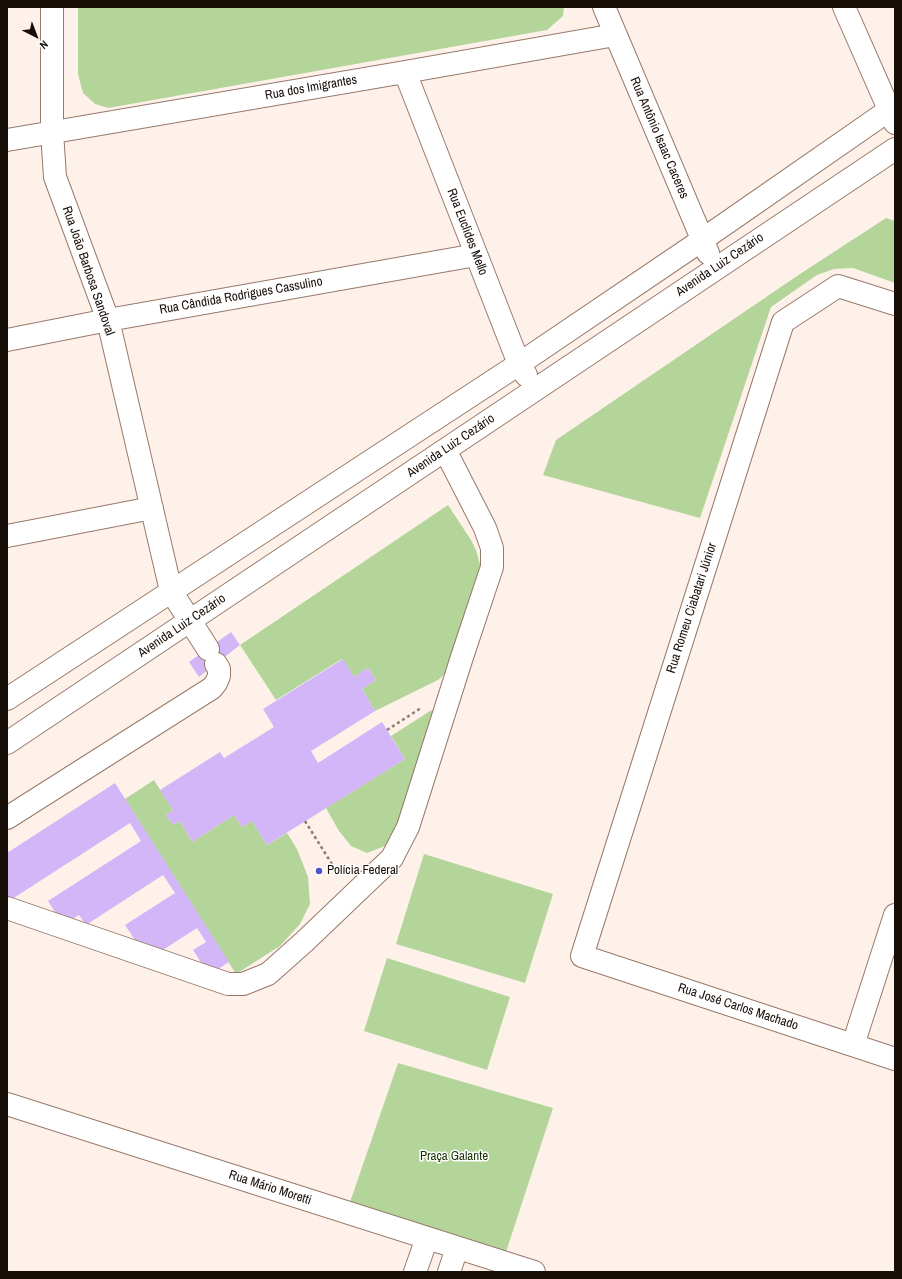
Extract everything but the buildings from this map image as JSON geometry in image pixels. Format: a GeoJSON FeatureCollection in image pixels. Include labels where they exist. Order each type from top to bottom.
{"type":"FeatureCollection","features":[{"type":"Feature","properties":{"kind":"street","name":"Rua João Barbosa Sandoval"},"geometry":{"type":"LineString","coordinates":[[7,818],[212,688],[219,676],[219,669],[212,656],[171,591],[108,320],[55,177],[52,132],[52,7]]}},
{"type":"Feature","properties":{"kind":"street","name":"Rua Antônio Isaac Caceres"},"geometry":{"type":"LineString","coordinates":[[604,7],[714,269]]}},
{"type":"Feature","properties":{"kind":"street"},"geometry":{"type":"LineString","coordinates":[[7,699],[519,364],[893,113],[844,7]]}},
{"type":"Feature","properties":{"kind":"street","name":"Rua dos Imigrantes"},"geometry":{"type":"LineString","coordinates":[[7,140],[405,72],[615,34]]}},
{"type":"Feature","properties":{"kind":"street","name":"Rua Euclides Mello"},"geometry":{"type":"LineString","coordinates":[[405,72],[519,364],[534,390]]}},
{"type":"Feature","properties":{"kind":"street","name":"Avenida Luiz Cezário"},"geometry":{"type":"LineString","coordinates":[[7,743],[714,269],[894,151]]}},
{"type":"Feature","properties":{"kind":"street","name":"Rua Cândida Rodrigues Cassulino"},"geometry":{"type":"LineString","coordinates":[[7,340],[108,320],[476,255]]}},
{"type":"Feature","properties":{"kind":"street","name":"Rua Romeu Ciabatari Júnior"},"geometry":{"type":"LineString","coordinates":[[582,956],[783,322],[838,286],[895,304]]}},
{"type":"Feature","properties":{"kind":"street"},"geometry":{"type":"LineString","coordinates":[[7,908],[228,984],[243,984],[268,974],[304,942],[392,858],[408,828],[492,567],[492,548],[485,528],[445,450]]}},
{"type":"Feature","properties":{"kind":"street"},"geometry":{"type":"LineString","coordinates":[[7,536],[152,508]]}},
{"type":"Feature","properties":{"kind":"street"},"geometry":{"type":"LineString","coordinates":[[853,1045],[895,915]]}},
{"type":"Feature","properties":{"kind":"street","name":"Rua José Carlos Machado"},"geometry":{"type":"LineString","coordinates":[[582,956],[895,1059]]}},
{"type":"Feature","properties":{"kind":"street","name":"Rua Mário Moretti"},"geometry":{"type":"LineString","coordinates":[[7,1104],[534,1272]]}},
{"type":"Feature","properties":{"kind":"street"},"geometry":{"type":"LineString","coordinates":[[415,1272],[427,1238]]}},
{"type":"Feature","properties":{"kind":"street"},"geometry":{"type":"LineString","coordinates":[[449,1272],[457,1248]]}},
{"type":"Feature","properties":{"kind":"path"},"geometry":{"type":"LineString","coordinates":[[387,730],[452,688]]}},
{"type":"Feature","properties":{"kind":"path"},"geometry":{"type":"LineString","coordinates":[[305,821],[352,896]]}},
{"type":"Feature","properties":{"kind":"green space"},"geometry":{"type":"Polygon","coordinates":[[[78,7],[564,7],[563,16],[547,30],[108,108],[95,104],[83,93],[78,74],[78,7]]]}},
{"type":"Feature","properties":{"kind":"green space"},"geometry":{"type":"Polygon","coordinates":[[[886,218],[895,221],[895,283],[853,268],[834,269],[817,275],[771,307],[700,518],[543,475],[556,440],[800,274],[886,218]]]}},
{"type":"Feature","properties":{"kind":"green space"},"geometry":{"type":"Polygon","coordinates":[[[448,505],[471,540],[476,550],[481,568],[447,672],[438,680],[375,711],[362,689],[376,680],[368,668],[354,677],[342,659],[276,700],[240,645],[448,505]]]}},
{"type":"Feature","properties":{"kind":"green space"},"geometry":{"type":"Polygon","coordinates":[[[433,710],[436,712],[398,837],[385,846],[367,853],[351,846],[339,831],[326,808],[405,759],[391,736],[433,710]]]}},
{"type":"Feature","properties":{"kind":"green space"},"geometry":{"type":"Polygon","coordinates":[[[154,780],[173,810],[166,815],[173,825],[180,821],[192,842],[234,815],[242,827],[252,821],[267,845],[287,833],[297,849],[308,877],[310,904],[300,924],[280,946],[236,974],[125,799],[154,780]]]}},
{"type":"Feature","properties":{"kind":"green space"},"geometry":{"type":"Polygon","coordinates":[[[424,854],[553,894],[525,983],[396,944],[424,854]]]}},
{"type":"Feature","properties":{"kind":"green space"},"geometry":{"type":"Polygon","coordinates":[[[387,958],[510,997],[487,1070],[364,1031],[387,958]]]}},
{"type":"Feature","properties":{"kind":"green space","name":"Praça Galante"},"geometry":{"type":"Polygon","coordinates":[[[398,1063],[553,1108],[506,1252],[350,1202],[398,1063]]]}},
{"type":"Feature","properties":{"kind":"place","name":"Polícia Federal"},"geometry":{"type":"Point","coordinates":[319,871]}}]}
